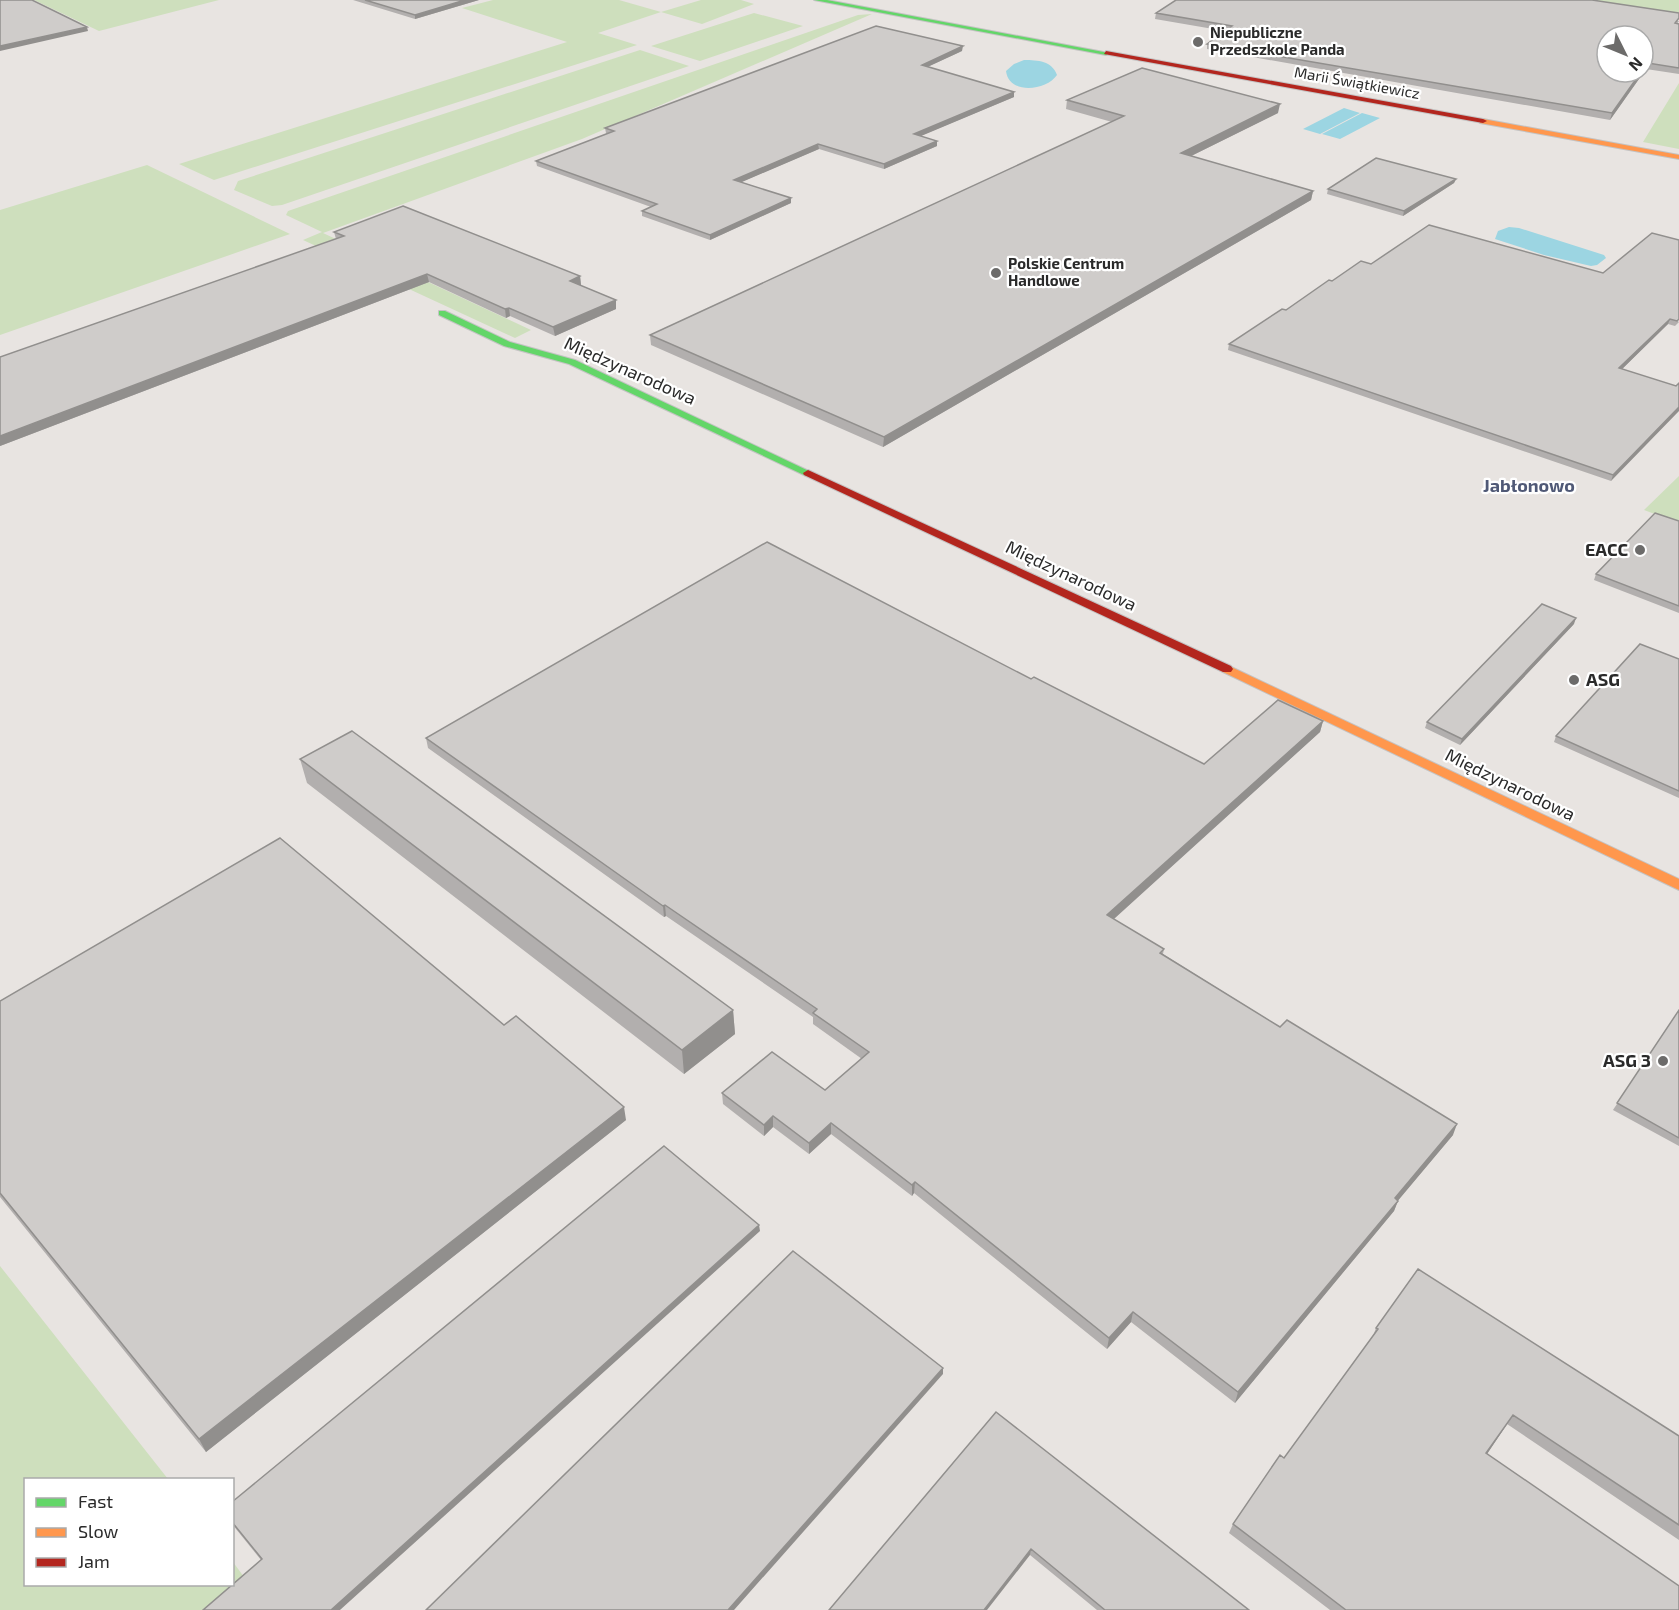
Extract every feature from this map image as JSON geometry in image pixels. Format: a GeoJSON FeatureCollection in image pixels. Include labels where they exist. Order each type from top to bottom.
{"type":"FeatureCollection","features":[{"type":"Feature","properties":{"kind":"street","name":"Marii Świątkiewicz"},"geometry":{"type":"LineString","coordinates":[[817,0],[1679,157]]}},
{"type":"Feature","properties":{"kind":"street","name":"Międzynarodowa"},"geometry":{"type":"LineString","coordinates":[[442,313],[507,344],[572,362],[1279,694],[1679,885]]}},
{"type":"Feature","properties":{"kind":"green space"},"geometry":{"type":"Polygon","coordinates":[[[34,0],[219,0],[99,31],[34,0]]]}},
{"type":"Feature","properties":{"kind":"green space"},"geometry":{"type":"Polygon","coordinates":[[[493,0],[619,0],[661,12],[598,33],[637,45],[214,180],[179,164],[567,42],[462,8],[493,0]]]}},
{"type":"Feature","properties":{"kind":"green space"},"geometry":{"type":"Polygon","coordinates":[[[701,0],[741,0],[754,4],[702,24],[661,12],[701,0]]]}},
{"type":"Feature","properties":{"kind":"green space"},"geometry":{"type":"Polygon","coordinates":[[[1567,0],[1679,0],[1679,17],[1567,0]]]}},
{"type":"Feature","properties":{"kind":"green space"},"geometry":{"type":"Polygon","coordinates":[[[754,13],[803,26],[700,61],[651,46],[754,13]]]}},
{"type":"Feature","properties":{"kind":"green space"},"geometry":{"type":"Polygon","coordinates":[[[872,14],[582,139],[323,233],[531,330],[515,338],[303,240],[322,232],[286,215],[288,211],[858,15],[872,14]]]}},
{"type":"Feature","properties":{"kind":"green space"},"geometry":{"type":"Polygon","coordinates":[[[640,50],[689,66],[282,205],[272,206],[234,190],[238,181],[640,50]]]}},
{"type":"Feature","properties":{"kind":"green space"},"geometry":{"type":"Polygon","coordinates":[[[1679,83],[1679,149],[1643,142],[1679,83]]]}},
{"type":"Feature","properties":{"kind":"green space"},"geometry":{"type":"Polygon","coordinates":[[[147,165],[290,234],[0,335],[0,210],[147,165]]]}},
{"type":"Feature","properties":{"kind":"green space"},"geometry":{"type":"Polygon","coordinates":[[[1679,476],[1679,523],[1644,510],[1679,476]]]}},
{"type":"Feature","properties":{"kind":"green space"},"geometry":{"type":"Polygon","coordinates":[[[0,1266],[167,1478],[24,1478],[24,1586],[234,1586],[206,1610],[0,1610],[0,1266]]]}},
{"type":"Feature","properties":{"kind":"green space"},"geometry":{"type":"Polygon","coordinates":[[[234,1563],[244,1577],[234,1586],[234,1563]]]}},
{"type":"Feature","properties":{"kind":"water"},"geometry":{"type":"Polygon","coordinates":[[[1024,60],[1048,64],[1057,75],[1037,87],[1028,88],[1014,84],[1006,71],[1014,64],[1024,60]]]}},
{"type":"Feature","properties":{"kind":"water"},"geometry":{"type":"Polygon","coordinates":[[[1344,108],[1360,113],[1320,134],[1303,129],[1344,108]]]}},
{"type":"Feature","properties":{"kind":"water"},"geometry":{"type":"Polygon","coordinates":[[[1362,113],[1380,118],[1340,139],[1322,134],[1362,113]]]}},
{"type":"Feature","properties":{"kind":"water"},"geometry":{"type":"Polygon","coordinates":[[[1509,227],[1519,228],[1604,255],[1606,258],[1597,265],[1591,266],[1544,255],[1495,239],[1498,231],[1509,227]]]}},
{"type":"Feature","properties":{"kind":"building"},"geometry":{"type":"Polygon","coordinates":[[[0,0],[32,0],[87,27],[0,46],[0,0]]]}},
{"type":"Feature","properties":{"kind":"building"},"geometry":{"type":"Polygon","coordinates":[[[365,0],[465,0],[415,15],[365,0]]]}},
{"type":"Feature","properties":{"kind":"building"},"geometry":{"type":"Polygon","coordinates":[[[1176,0],[1592,0],[1679,13],[1679,18],[1675,23],[1679,24],[1679,68],[1655,64],[1655,24],[1595,24],[1595,84],[1633,84],[1612,113],[1207,44],[1232,26],[1156,13],[1176,0]]]}},
{"type":"Feature","properties":{"kind":"building"},"geometry":{"type":"Polygon","coordinates":[[[876,26],[963,46],[922,65],[1014,92],[914,134],[937,141],[884,164],[818,144],[734,180],[791,198],[710,235],[642,211],[657,204],[536,161],[614,131],[605,128],[876,26]]]}},
{"type":"Feature","properties":{"kind":"building","name":"Polskie Centrum Handlowe"},"geometry":{"type":"Polygon","coordinates":[[[1142,68],[1280,104],[1181,153],[1313,191],[884,437],[650,335],[1124,116],[1067,100],[1142,68]]]}},
{"type":"Feature","properties":{"kind":"building"},"geometry":{"type":"Polygon","coordinates":[[[1376,158],[1456,179],[1404,211],[1328,189],[1376,158]]]}},
{"type":"Feature","properties":{"kind":"building"},"geometry":{"type":"Polygon","coordinates":[[[403,206],[580,276],[570,281],[616,300],[553,327],[509,308],[505,309],[427,274],[0,436],[0,357],[344,236],[334,232],[403,206]]]}},
{"type":"Feature","properties":{"kind":"building"},"geometry":{"type":"Polygon","coordinates":[[[1429,225],[1603,273],[1652,233],[1679,240],[1679,319],[1677,321],[1670,319],[1619,368],[1676,386],[1679,383],[1679,407],[1613,475],[1229,344],[1282,309],[1286,310],[1329,280],[1332,281],[1361,261],[1371,264],[1429,225]]]}},
{"type":"Feature","properties":{"kind":"building","name":"EACC"},"geometry":{"type":"Polygon","coordinates":[[[1655,513],[1679,521],[1679,606],[1596,574],[1655,513]]]}},
{"type":"Feature","properties":{"kind":"building"},"geometry":{"type":"Polygon","coordinates":[[[767,542],[1031,679],[1034,677],[1204,764],[1278,700],[1323,721],[1107,915],[1164,949],[1160,953],[1280,1027],[1287,1020],[1457,1124],[1395,1198],[1398,1201],[1238,1392],[1133,1312],[1109,1338],[915,1182],[912,1185],[831,1123],[809,1143],[773,1116],[764,1125],[722,1093],[772,1052],[825,1090],[869,1052],[813,1013],[817,1009],[665,905],[663,906],[426,738],[767,542]]]}},
{"type":"Feature","properties":{"kind":"building"},"geometry":{"type":"Polygon","coordinates":[[[1542,604],[1576,618],[1462,739],[1427,722],[1542,604]]]}},
{"type":"Feature","properties":{"kind":"building"},"geometry":{"type":"Polygon","coordinates":[[[1640,644],[1679,659],[1679,791],[1556,736],[1640,644]]]}},
{"type":"Feature","properties":{"kind":"building"},"geometry":{"type":"Polygon","coordinates":[[[352,731],[733,1010],[682,1050],[300,759],[352,731]]]}},
{"type":"Feature","properties":{"kind":"building"},"geometry":{"type":"Polygon","coordinates":[[[280,838],[504,1025],[516,1016],[624,1107],[199,1439],[0,1193],[0,1001],[280,838]]]}},
{"type":"Feature","properties":{"kind":"building","name":"ASG 3"},"geometry":{"type":"Polygon","coordinates":[[[1679,1010],[1679,1138],[1617,1103],[1679,1010]]]}},
{"type":"Feature","properties":{"kind":"building"},"geometry":{"type":"Polygon","coordinates":[[[664,1146],[759,1225],[331,1610],[203,1610],[231,1586],[234,1586],[234,1583],[262,1559],[234,1524],[234,1500],[664,1146]]]}},
{"type":"Feature","properties":{"kind":"building"},"geometry":{"type":"Polygon","coordinates":[[[793,1251],[943,1368],[728,1610],[426,1610],[793,1251]]]}},
{"type":"Feature","properties":{"kind":"building"},"geometry":{"type":"Polygon","coordinates":[[[1418,1269],[1679,1436],[1679,1525],[1513,1415],[1486,1453],[1679,1586],[1679,1610],[1346,1610],[1233,1524],[1280,1455],[1284,1458],[1378,1329],[1376,1328],[1418,1269]]]}},
{"type":"Feature","properties":{"kind":"building"},"geometry":{"type":"Polygon","coordinates":[[[996,1412],[1249,1610],[1105,1610],[1031,1549],[984,1610],[829,1610],[996,1412]]]}},
{"type":"Feature","properties":{"kind":"traffic: fast"},"geometry":{"type":"LineString","coordinates":[[817,0],[1106,53]]}},
{"type":"Feature","properties":{"kind":"traffic: fast"},"geometry":{"type":"LineString","coordinates":[[442,313],[507,344],[572,362],[808,473]]}},
{"type":"Feature","properties":{"kind":"traffic: slow"},"geometry":{"type":"LineString","coordinates":[[1483,121],[1679,157]]}},
{"type":"Feature","properties":{"kind":"traffic: slow"},"geometry":{"type":"LineString","coordinates":[[1227,669],[1679,885]]}},
{"type":"Feature","properties":{"kind":"traffic: jam"},"geometry":{"type":"LineString","coordinates":[[1106,53],[1483,121]]}},
{"type":"Feature","properties":{"kind":"traffic: jam"},"geometry":{"type":"LineString","coordinates":[[808,473],[1227,669]]}},
{"type":"Feature","properties":{"kind":"place","name":"Niepubliczne Przedszkole Panda"},"geometry":{"type":"Point","coordinates":[1198,42]}},
{"type":"Feature","properties":{"kind":"place","name":"Polskie Centrum Handlowe"},"geometry":{"type":"Point","coordinates":[996,273]}},
{"type":"Feature","properties":{"kind":"place","name":"EACC"},"geometry":{"type":"Point","coordinates":[1640,550]}},
{"type":"Feature","properties":{"kind":"place","name":"ASG"},"geometry":{"type":"Point","coordinates":[1574,680]}},
{"type":"Feature","properties":{"kind":"place","name":"ASG 3"},"geometry":{"type":"Point","coordinates":[1663,1061]}},
{"type":"Feature","properties":{"kind":"district","name":"Jabłonowo"},"geometry":{"type":"Point","coordinates":[1529,486]}}]}
